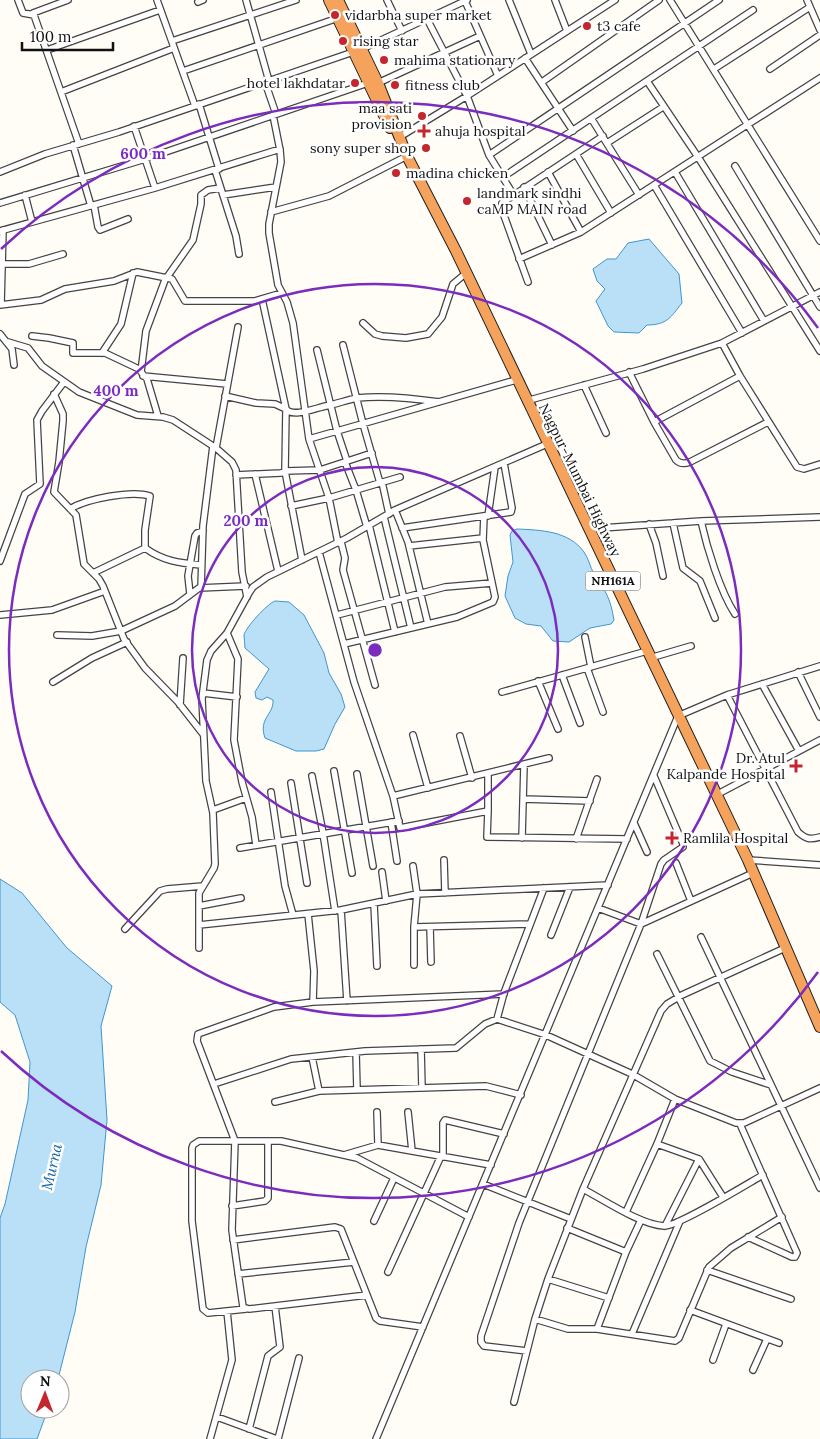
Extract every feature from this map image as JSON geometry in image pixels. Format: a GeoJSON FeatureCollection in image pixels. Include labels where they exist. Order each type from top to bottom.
{"type":"FeatureCollection","features":[{"type":"Feature","properties":{"kind":"highway","name":"NH161A"},"geometry":{"type":"LineString","coordinates":[[329,0],[358,51]]}},
{"type":"Feature","properties":{"kind":"highway","name":"NH161A"},"geometry":{"type":"LineString","coordinates":[[338,0],[390,128],[398,138]]}},
{"type":"Feature","properties":{"kind":"highway","name":"Nagpur-Mumbai Highway"},"geometry":{"type":"LineString","coordinates":[[398,138],[456,251],[465,274],[748,860],[820,1027]]}},
{"type":"Feature","properties":{"kind":"street"},"geometry":{"type":"LineString","coordinates":[[18,0],[23,13],[33,14],[68,0]]}},
{"type":"Feature","properties":{"kind":"street"},"geometry":{"type":"LineString","coordinates":[[157,0],[209,136],[220,188],[239,254]]}},
{"type":"Feature","properties":{"kind":"street"},"geometry":{"type":"LineString","coordinates":[[246,0],[260,46],[280,149],[281,162],[271,212],[269,233],[278,285],[288,304],[292,323],[309,439],[329,498],[339,542],[345,558],[344,570],[375,685]]}},
{"type":"Feature","properties":{"kind":"street"},"geometry":{"type":"LineString","coordinates":[[172,41],[296,0]]}},
{"type":"Feature","properties":{"kind":"street"},"geometry":{"type":"LineString","coordinates":[[386,0],[402,31]]}},
{"type":"Feature","properties":{"kind":"street"},"geometry":{"type":"LineString","coordinates":[[509,0],[531,54]]}},
{"type":"Feature","properties":{"kind":"street"},"geometry":{"type":"LineString","coordinates":[[555,0],[567,31]]}},
{"type":"Feature","properties":{"kind":"street"},"geometry":{"type":"LineString","coordinates":[[398,138],[467,96],[615,0]]}},
{"type":"Feature","properties":{"kind":"street"},"geometry":{"type":"LineString","coordinates":[[542,82],[659,0]]}},
{"type":"Feature","properties":{"kind":"street"},"geometry":{"type":"LineString","coordinates":[[670,0],[820,240]]}},
{"type":"Feature","properties":{"kind":"street"},"geometry":{"type":"LineString","coordinates":[[489,155],[719,0]]}},
{"type":"Feature","properties":{"kind":"street"},"geometry":{"type":"LineString","coordinates":[[807,0],[820,30]]}},
{"type":"Feature","properties":{"kind":"street"},"geometry":{"type":"LineString","coordinates":[[0,172],[46,154],[358,51],[464,1],[498,76]]}},
{"type":"Feature","properties":{"kind":"street"},"geometry":{"type":"LineString","coordinates":[[714,69],[810,7]]}},
{"type":"Feature","properties":{"kind":"street"},"geometry":{"type":"LineString","coordinates":[[46,50],[160,10]]}},
{"type":"Feature","properties":{"kind":"street"},"geometry":{"type":"LineString","coordinates":[[503,177],[752,10]]}},
{"type":"Feature","properties":{"kind":"street"},"geometry":{"type":"LineString","coordinates":[[33,14],[61,92],[76,145],[82,177],[98,227],[100,230],[128,219]]}},
{"type":"Feature","properties":{"kind":"street"},"geometry":{"type":"LineString","coordinates":[[183,71],[338,18]]}},
{"type":"Feature","properties":{"kind":"street"},"geometry":{"type":"LineString","coordinates":[[427,19],[467,96],[489,155],[513,194]]}},
{"type":"Feature","properties":{"kind":"street"},"geometry":{"type":"LineString","coordinates":[[770,69],[820,35]]}},
{"type":"Feature","properties":{"kind":"street"},"geometry":{"type":"LineString","coordinates":[[0,203],[145,159],[209,136],[373,83],[480,36]]}},
{"type":"Feature","properties":{"kind":"street"},"geometry":{"type":"LineString","coordinates":[[61,92],[174,48]]}},
{"type":"Feature","properties":{"kind":"street"},"geometry":{"type":"LineString","coordinates":[[526,58],[573,131]]}},
{"type":"Feature","properties":{"kind":"street"},"geometry":{"type":"LineString","coordinates":[[519,258],[580,232],[820,78]]}},
{"type":"Feature","properties":{"kind":"street"},"geometry":{"type":"LineString","coordinates":[[647,81],[820,351]]}},
{"type":"Feature","properties":{"kind":"street"},"geometry":{"type":"LineString","coordinates":[[607,143],[664,108]]}},
{"type":"Feature","properties":{"kind":"street"},"geometry":{"type":"LineString","coordinates":[[592,118],[639,195]]}},
{"type":"Feature","properties":{"kind":"street"},"geometry":{"type":"LineString","coordinates":[[134,126],[155,188]]}},
{"type":"Feature","properties":{"kind":"street"},"geometry":{"type":"LineString","coordinates":[[528,282],[501,207],[503,201],[603,136]]}},
{"type":"Feature","properties":{"kind":"street"},"geometry":{"type":"LineString","coordinates":[[280,149],[155,188],[1,231],[0,305],[41,300],[65,289],[112,282],[132,273],[140,272],[167,277],[172,280],[185,301],[255,301],[282,293]]}},
{"type":"Feature","properties":{"kind":"street"},"geometry":{"type":"LineString","coordinates":[[576,154],[611,213]]}},
{"type":"Feature","properties":{"kind":"street"},"geometry":{"type":"LineString","coordinates":[[271,212],[329,196],[406,156]]}},
{"type":"Feature","properties":{"kind":"street"},"geometry":{"type":"LineString","coordinates":[[735,166],[820,308]]}},
{"type":"Feature","properties":{"kind":"street"},"geometry":{"type":"LineString","coordinates":[[548,172],[580,232]]}},
{"type":"Feature","properties":{"kind":"street"},"geometry":{"type":"LineString","coordinates":[[675,172],[764,321]]}},
{"type":"Feature","properties":{"kind":"street"},"geometry":{"type":"LineString","coordinates":[[654,186],[742,333]]}},
{"type":"Feature","properties":{"kind":"street"},"geometry":{"type":"LineString","coordinates":[[223,196],[276,187]]}},
{"type":"Feature","properties":{"kind":"street"},"geometry":{"type":"LineString","coordinates":[[524,187],[552,245]]}},
{"type":"Feature","properties":{"kind":"street"},"geometry":{"type":"LineString","coordinates":[[158,416],[147,380],[142,373],[146,331],[167,277],[193,240],[201,204],[201,195],[208,190],[220,188]]}},
{"type":"Feature","properties":{"kind":"street"},"geometry":{"type":"LineString","coordinates":[[25,195],[32,222]]}},
{"type":"Feature","properties":{"kind":"street"},"geometry":{"type":"LineString","coordinates":[[1,264],[27,264],[63,254]]}},
{"type":"Feature","properties":{"kind":"street"},"geometry":{"type":"LineString","coordinates":[[102,353],[120,324],[132,273]]}},
{"type":"Feature","properties":{"kind":"street"},"geometry":{"type":"LineString","coordinates":[[363,323],[375,334],[382,336],[406,338],[428,334],[442,317],[453,284],[465,274]]}},
{"type":"Feature","properties":{"kind":"street"},"geometry":{"type":"LineString","coordinates":[[526,401],[722,343],[820,292]]}},
{"type":"Feature","properties":{"kind":"street"},"geometry":{"type":"LineString","coordinates":[[262,299],[286,409],[284,471],[302,560]]}},
{"type":"Feature","properties":{"kind":"street"},"geometry":{"type":"LineString","coordinates":[[201,588],[203,531],[214,447],[238,327]]}},
{"type":"Feature","properties":{"kind":"street"},"geometry":{"type":"LineString","coordinates":[[0,334],[12,348],[14,365]]}},
{"type":"Feature","properties":{"kind":"street"},"geometry":{"type":"LineString","coordinates":[[32,336],[74,343],[73,353],[102,353],[142,373],[227,384]]}},
{"type":"Feature","properties":{"kind":"street"},"geometry":{"type":"LineString","coordinates":[[8,342],[30,350],[42,366],[79,392],[137,415],[167,417],[214,447],[232,462],[236,475],[242,572],[247,597]]}},
{"type":"Feature","properties":{"kind":"street"},"geometry":{"type":"LineString","coordinates":[[722,343],[740,376],[797,467],[804,469],[820,464]]}},
{"type":"Feature","properties":{"kind":"street"},"geometry":{"type":"LineString","coordinates":[[342,345],[381,482],[386,515],[411,628]]}},
{"type":"Feature","properties":{"kind":"street"},"geometry":{"type":"LineString","coordinates":[[317,350],[337,431],[368,526],[395,632]]}},
{"type":"Feature","properties":{"kind":"street"},"geometry":{"type":"LineString","coordinates":[[629,372],[654,422],[676,460],[682,463],[690,462],[768,422]]}},
{"type":"Feature","properties":{"kind":"street"},"geometry":{"type":"LineString","coordinates":[[654,422],[740,376]]}},
{"type":"Feature","properties":{"kind":"street"},"geometry":{"type":"LineString","coordinates":[[309,439],[516,380]]}},
{"type":"Feature","properties":{"kind":"street"},"geometry":{"type":"LineString","coordinates":[[0,561],[25,494],[40,484],[38,420],[42,411],[64,382]]}},
{"type":"Feature","properties":{"kind":"street"},"geometry":{"type":"LineString","coordinates":[[584,385],[606,433]]}},
{"type":"Feature","properties":{"kind":"street"},"geometry":{"type":"LineString","coordinates":[[54,394],[64,420],[54,489],[55,494],[76,517],[84,564],[99,579],[121,631],[145,668],[180,705],[204,735]]}},
{"type":"Feature","properties":{"kind":"street"},"geometry":{"type":"LineString","coordinates":[[225,396],[256,403],[275,404],[291,413],[356,398],[411,398],[439,402]]}},
{"type":"Feature","properties":{"kind":"street"},"geometry":{"type":"LineString","coordinates":[[199,948],[199,893],[215,866],[213,810],[206,781],[204,735],[203,693],[208,656],[227,633],[247,597],[256,585],[278,571],[320,552],[395,510],[547,444]]}},
{"type":"Feature","properties":{"kind":"street"},"geometry":{"type":"LineString","coordinates":[[236,475],[320,470],[372,453]]}},
{"type":"Feature","properties":{"kind":"street"},"geometry":{"type":"LineString","coordinates":[[402,528],[510,513],[512,510],[504,463]]}},
{"type":"Feature","properties":{"kind":"street"},"geometry":{"type":"LineString","coordinates":[[344,644],[460,616],[493,602],[495,598],[483,538],[495,467]]}},
{"type":"Feature","properties":{"kind":"street"},"geometry":{"type":"LineString","coordinates":[[255,474],[278,571]]}},
{"type":"Feature","properties":{"kind":"street"},"geometry":{"type":"LineString","coordinates":[[291,506],[329,498],[400,477]]}},
{"type":"Feature","properties":{"kind":"street"},"geometry":{"type":"LineString","coordinates":[[70,509],[77,504],[118,495],[148,494],[151,497],[145,530],[145,548]]}},
{"type":"Feature","properties":{"kind":"street"},"geometry":{"type":"LineString","coordinates":[[395,510],[409,546],[428,624]]}},
{"type":"Feature","properties":{"kind":"street"},"geometry":{"type":"LineString","coordinates":[[588,529],[701,521],[820,517]]}},
{"type":"Feature","properties":{"kind":"street"},"geometry":{"type":"LineString","coordinates":[[701,521],[707,547],[727,602],[735,614]]}},
{"type":"Feature","properties":{"kind":"street"},"geometry":{"type":"LineString","coordinates":[[673,523],[683,568],[700,581],[715,618]]}},
{"type":"Feature","properties":{"kind":"street"},"geometry":{"type":"LineString","coordinates":[[649,524],[656,543],[663,576]]}},
{"type":"Feature","properties":{"kind":"street"},"geometry":{"type":"LineString","coordinates":[[190,594],[188,578],[190,564],[197,533],[203,531]]}},
{"type":"Feature","properties":{"kind":"street"},"geometry":{"type":"LineString","coordinates":[[409,546],[483,538]]}},
{"type":"Feature","properties":{"kind":"street"},"geometry":{"type":"LineString","coordinates":[[145,548],[157,557],[201,565]]}},
{"type":"Feature","properties":{"kind":"street"},"geometry":{"type":"LineString","coordinates":[[93,573],[145,548]]}},
{"type":"Feature","properties":{"kind":"street"},"geometry":{"type":"LineString","coordinates":[[320,552],[354,682],[393,796],[400,828],[488,812]]}},
{"type":"Feature","properties":{"kind":"street"},"geometry":{"type":"LineString","coordinates":[[337,615],[445,587],[492,583]]}},
{"type":"Feature","properties":{"kind":"street"},"geometry":{"type":"LineString","coordinates":[[57,635],[92,636],[121,631],[175,606],[201,588],[256,585]]}},
{"type":"Feature","properties":{"kind":"street"},"geometry":{"type":"LineString","coordinates":[[0,615],[52,610],[105,591]]}},
{"type":"Feature","properties":{"kind":"street"},"geometry":{"type":"LineString","coordinates":[[227,633],[238,659],[234,740],[246,798],[252,817],[256,845]]}},
{"type":"Feature","properties":{"kind":"street"},"geometry":{"type":"LineString","coordinates":[[585,637],[589,667],[603,712]]}},
{"type":"Feature","properties":{"kind":"street"},"geometry":{"type":"LineString","coordinates":[[54,682],[88,660],[127,642]]}},
{"type":"Feature","properties":{"kind":"street"},"geometry":{"type":"LineString","coordinates":[[502,692],[589,667],[691,646]]}},
{"type":"Feature","properties":{"kind":"street"},"geometry":{"type":"LineString","coordinates":[[180,705],[183,658]]}},
{"type":"Feature","properties":{"kind":"street"},"geometry":{"type":"LineString","coordinates":[[376,1439],[678,716],[727,695],[820,666]]}},
{"type":"Feature","properties":{"kind":"street"},"geometry":{"type":"LineString","coordinates":[[798,672],[820,717]]}},
{"type":"Feature","properties":{"kind":"street"},"geometry":{"type":"LineString","coordinates":[[562,675],[580,723]]}},
{"type":"Feature","properties":{"kind":"street"},"geometry":{"type":"LineString","coordinates":[[538,681],[558,730]]}},
{"type":"Feature","properties":{"kind":"street"},"geometry":{"type":"LineString","coordinates":[[762,684],[798,751]]}},
{"type":"Feature","properties":{"kind":"street"},"geometry":{"type":"LineString","coordinates":[[203,693],[237,697]]}},
{"type":"Feature","properties":{"kind":"street"},"geometry":{"type":"LineString","coordinates":[[727,695],[798,832],[806,838],[813,839],[820,836]]}},
{"type":"Feature","properties":{"kind":"street"},"geometry":{"type":"LineString","coordinates":[[413,735],[428,788]]}},
{"type":"Feature","properties":{"kind":"street"},"geometry":{"type":"LineString","coordinates":[[460,736],[472,778]]}},
{"type":"Feature","properties":{"kind":"street"},"geometry":{"type":"LineString","coordinates":[[716,795],[820,740]]}},
{"type":"Feature","properties":{"kind":"street"},"geometry":{"type":"LineString","coordinates":[[393,796],[549,758]]}},
{"type":"Feature","properties":{"kind":"street"},"geometry":{"type":"LineString","coordinates":[[522,838],[524,765]]}},
{"type":"Feature","properties":{"kind":"street"},"geometry":{"type":"LineString","coordinates":[[334,771],[352,873]]}},
{"type":"Feature","properties":{"kind":"street"},"geometry":{"type":"LineString","coordinates":[[357,774],[373,866]]}},
{"type":"Feature","properties":{"kind":"street"},"geometry":{"type":"LineString","coordinates":[[488,774],[487,837],[627,839]]}},
{"type":"Feature","properties":{"kind":"street"},"geometry":{"type":"LineString","coordinates":[[312,776],[338,911],[347,1001]]}},
{"type":"Feature","properties":{"kind":"street"},"geometry":{"type":"LineString","coordinates":[[528,1351],[484,1346],[480,1339],[528,1200],[641,924],[662,862],[683,847],[654,776]]}},
{"type":"Feature","properties":{"kind":"street"},"geometry":{"type":"LineString","coordinates":[[576,839],[598,779]]}},
{"type":"Feature","properties":{"kind":"street"},"geometry":{"type":"LineString","coordinates":[[291,783],[307,883]]}},
{"type":"Feature","properties":{"kind":"street"},"geometry":{"type":"LineString","coordinates":[[270,792],[285,886],[293,915]]}},
{"type":"Feature","properties":{"kind":"street"},"geometry":{"type":"LineString","coordinates":[[213,810],[246,798]]}},
{"type":"Feature","properties":{"kind":"street"},"geometry":{"type":"LineString","coordinates":[[523,799],[590,801]]}},
{"type":"Feature","properties":{"kind":"street"},"geometry":{"type":"LineString","coordinates":[[240,848],[398,820]]}},
{"type":"Feature","properties":{"kind":"street"},"geometry":{"type":"LineString","coordinates":[[391,822],[397,861]]}},
{"type":"Feature","properties":{"kind":"street"},"geometry":{"type":"LineString","coordinates":[[634,823],[647,852]]}},
{"type":"Feature","properties":{"kind":"street"},"geometry":{"type":"LineString","coordinates":[[444,860],[446,893]]}},
{"type":"Feature","properties":{"kind":"street"},"geometry":{"type":"LineString","coordinates":[[748,860],[820,864]]}},
{"type":"Feature","properties":{"kind":"street"},"geometry":{"type":"LineString","coordinates":[[676,863],[691,901]]}},
{"type":"Feature","properties":{"kind":"street"},"geometry":{"type":"LineString","coordinates":[[413,866],[417,894],[414,927],[414,965]]}},
{"type":"Feature","properties":{"kind":"street"},"geometry":{"type":"LineString","coordinates":[[382,872],[386,902]]}},
{"type":"Feature","properties":{"kind":"street"},"geometry":{"type":"LineString","coordinates":[[598,908],[641,924],[753,873]]}},
{"type":"Feature","properties":{"kind":"street"},"geometry":{"type":"LineString","coordinates":[[125,929],[160,892],[167,889],[203,886]]}},
{"type":"Feature","properties":{"kind":"street"},"geometry":{"type":"LineString","coordinates":[[199,925],[338,911],[417,894],[608,886]]}},
{"type":"Feature","properties":{"kind":"street"},"geometry":{"type":"LineString","coordinates":[[550,935],[570,887]]}},
{"type":"Feature","properties":{"kind":"street"},"geometry":{"type":"LineString","coordinates":[[497,1019],[504,994],[544,888]]}},
{"type":"Feature","properties":{"kind":"street"},"geometry":{"type":"LineString","coordinates":[[199,906],[241,898]]}},
{"type":"Feature","properties":{"kind":"street"},"geometry":{"type":"LineString","coordinates":[[374,904],[377,966]]}},
{"type":"Feature","properties":{"kind":"street"},"geometry":{"type":"LineString","coordinates":[[308,914],[314,971],[313,1002]]}},
{"type":"Feature","properties":{"kind":"street"},"geometry":{"type":"LineString","coordinates":[[414,927],[530,924]]}},
{"type":"Feature","properties":{"kind":"street"},"geometry":{"type":"LineString","coordinates":[[430,927],[431,962]]}},
{"type":"Feature","properties":{"kind":"street"},"geometry":{"type":"LineString","coordinates":[[700,937],[820,1188]]}},
{"type":"Feature","properties":{"kind":"street"},"geometry":{"type":"LineString","coordinates":[[514,1402],[548,1279],[567,1228],[632,1074],[661,1011],[667,1004],[679,997],[785,948]]}},
{"type":"Feature","properties":{"kind":"street"},"geometry":{"type":"LineString","coordinates":[[657,954],[710,1061],[736,1074],[771,1085]]}},
{"type":"Feature","properties":{"kind":"street"},"geometry":{"type":"LineString","coordinates":[[246,1309],[242,1305],[233,1240],[232,1206],[235,1141],[196,1037],[200,1032],[274,1007],[313,1002],[504,994]]}},
{"type":"Feature","properties":{"kind":"street"},"geometry":{"type":"LineString","coordinates":[[214,1084],[287,1060],[356,1052],[459,1048],[485,1024],[497,1019],[546,1035],[632,1074],[675,1099],[740,1124],[782,1107],[820,1088]]}},
{"type":"Feature","properties":{"kind":"street"},"geometry":{"type":"LineString","coordinates":[[420,1049],[422,1088]]}},
{"type":"Feature","properties":{"kind":"street"},"geometry":{"type":"LineString","coordinates":[[356,1052],[357,1090]]}},
{"type":"Feature","properties":{"kind":"street"},"geometry":{"type":"LineString","coordinates":[[312,1057],[319,1091]]}},
{"type":"Feature","properties":{"kind":"street"},"geometry":{"type":"LineString","coordinates":[[275,1102],[319,1091],[486,1086],[520,1094]]}},
{"type":"Feature","properties":{"kind":"street"},"geometry":{"type":"LineString","coordinates":[[626,1212],[675,1099]]}},
{"type":"Feature","properties":{"kind":"street"},"geometry":{"type":"LineString","coordinates":[[377,1112],[378,1146]]}},
{"type":"Feature","properties":{"kind":"street"},"geometry":{"type":"LineString","coordinates":[[408,1112],[412,1151]]}},
{"type":"Feature","properties":{"kind":"street"},"geometry":{"type":"LineString","coordinates":[[388,1272],[442,1156],[445,1120],[504,1134]]}},
{"type":"Feature","properties":{"kind":"street"},"geometry":{"type":"LineString","coordinates":[[740,1124],[797,1253],[795,1257],[748,1237]]}},
{"type":"Feature","properties":{"kind":"street"},"geometry":{"type":"LineString","coordinates":[[367,1295],[208,1313],[203,1309],[192,1221],[193,1145],[199,1141],[283,1141],[359,1159],[469,1217]]}},
{"type":"Feature","properties":{"kind":"street"},"geometry":{"type":"LineString","coordinates":[[232,1206],[265,1201],[268,1198],[268,1141]]}},
{"type":"Feature","properties":{"kind":"street"},"geometry":{"type":"LineString","coordinates":[[657,1144],[699,1159],[723,1197]]}},
{"type":"Feature","properties":{"kind":"street"},"geometry":{"type":"LineString","coordinates":[[342,1156],[378,1146],[491,1165]]}},
{"type":"Feature","properties":{"kind":"street"},"geometry":{"type":"LineString","coordinates":[[665,1226],[699,1159]]}},
{"type":"Feature","properties":{"kind":"street"},"geometry":{"type":"LineString","coordinates":[[583,1189],[641,1220],[665,1226],[680,1221],[763,1174]]}},
{"type":"Feature","properties":{"kind":"street"},"geometry":{"type":"LineString","coordinates":[[374,1221],[394,1178]]}},
{"type":"Feature","properties":{"kind":"street"},"geometry":{"type":"LineString","coordinates":[[483,1184],[528,1200],[571,1219]]}},
{"type":"Feature","properties":{"kind":"street"},"geometry":{"type":"LineString","coordinates":[[536,1319],[572,1329],[632,1334],[675,1341],[679,1338],[707,1270],[728,1251],[782,1217]]}},
{"type":"Feature","properties":{"kind":"street"},"geometry":{"type":"LineString","coordinates":[[597,1330],[626,1252],[641,1220]]}},
{"type":"Feature","properties":{"kind":"street"},"geometry":{"type":"LineString","coordinates":[[632,1334],[680,1221]]}},
{"type":"Feature","properties":{"kind":"street"},"geometry":{"type":"LineString","coordinates":[[233,1240],[335,1227],[343,1231],[378,1320],[422,1327]]}},
{"type":"Feature","properties":{"kind":"street"},"geometry":{"type":"LineString","coordinates":[[567,1228],[626,1252]]}},
{"type":"Feature","properties":{"kind":"street"},"geometry":{"type":"LineString","coordinates":[[238,1274],[354,1262]]}},
{"type":"Feature","properties":{"kind":"street"},"geometry":{"type":"LineString","coordinates":[[707,1270],[791,1299]]}},
{"type":"Feature","properties":{"kind":"street"},"geometry":{"type":"LineString","coordinates":[[548,1279],[609,1298]]}},
{"type":"Feature","properties":{"kind":"street"},"geometry":{"type":"LineString","coordinates":[[249,1428],[268,1356],[280,1347],[275,1306]]}},
{"type":"Feature","properties":{"kind":"street"},"geometry":{"type":"LineString","coordinates":[[690,1310],[779,1343]]}},
{"type":"Feature","properties":{"kind":"street"},"geometry":{"type":"LineString","coordinates":[[210,1439],[232,1360],[227,1311]]}},
{"type":"Feature","properties":{"kind":"street"},"geometry":{"type":"LineString","coordinates":[[713,1360],[726,1324]]}},
{"type":"Feature","properties":{"kind":"street"},"geometry":{"type":"LineString","coordinates":[[753,1370],[767,1339]]}},
{"type":"Feature","properties":{"kind":"street"},"geometry":{"type":"LineString","coordinates":[[217,1417],[277,1439],[299,1358]]}},
{"type":"Feature","properties":{"kind":"water"},"geometry":{"type":"Polygon","coordinates":[[[649,239],[679,274],[682,303],[664,322],[647,325],[639,333],[614,332],[608,326],[596,301],[605,289],[597,281],[593,269],[607,259],[616,259],[628,243],[649,239]]]}},
{"type":"Feature","properties":{"kind":"water"},"geometry":{"type":"Polygon","coordinates":[[[517,529],[554,533],[578,545],[586,555],[594,574],[607,595],[614,620],[611,624],[590,628],[569,642],[553,641],[541,626],[526,624],[515,618],[505,596],[508,576],[513,562],[510,535],[512,531],[517,529]]]}},
{"type":"Feature","properties":{"kind":"water"},"geometry":{"type":"Polygon","coordinates":[[[275,601],[289,602],[304,615],[324,653],[329,673],[341,694],[345,707],[324,749],[296,751],[265,738],[263,726],[273,705],[273,700],[267,697],[262,700],[256,698],[255,692],[269,669],[245,648],[244,635],[257,616],[275,601]]]}},
{"type":"Feature","properties":{"kind":"water","name":"Murna"},"geometry":{"type":"Polygon","coordinates":[[[0,879],[22,893],[67,948],[112,986],[101,1026],[107,1120],[101,1185],[86,1247],[75,1312],[61,1369],[20,1369],[20,1419],[44,1419],[37,1439],[0,1439],[0,1218],[5,1204],[28,1100],[30,1062],[15,1015],[0,1002],[0,879]]]}},
{"type":"Feature","properties":{"kind":"place","name":"vidarbha super market"},"geometry":{"type":"Point","coordinates":[335,15]}},
{"type":"Feature","properties":{"kind":"place","name":"t3 cafe"},"geometry":{"type":"Point","coordinates":[587,26]}},
{"type":"Feature","properties":{"kind":"place","name":"rising star"},"geometry":{"type":"Point","coordinates":[343,41]}},
{"type":"Feature","properties":{"kind":"place","name":"mahima stationary"},"geometry":{"type":"Point","coordinates":[384,60]}},
{"type":"Feature","properties":{"kind":"place","name":"hotel lakhdatar"},"geometry":{"type":"Point","coordinates":[355,83]}},
{"type":"Feature","properties":{"kind":"place","name":"fitness club"},"geometry":{"type":"Point","coordinates":[395,85]}},
{"type":"Feature","properties":{"kind":"place","name":"maa sati provision"},"geometry":{"type":"Point","coordinates":[422,116]}},
{"type":"Feature","properties":{"kind":"place","name":"ahuja hospital"},"geometry":{"type":"Point","coordinates":[424,131]}},
{"type":"Feature","properties":{"kind":"place","name":"sony super shop"},"geometry":{"type":"Point","coordinates":[426,148]}},
{"type":"Feature","properties":{"kind":"place","name":"madina chicken"},"geometry":{"type":"Point","coordinates":[396,173]}},
{"type":"Feature","properties":{"kind":"place","name":"landmark sindhi caMP MAIN road"},"geometry":{"type":"Point","coordinates":[467,201]}},
{"type":"Feature","properties":{"kind":"place","name":"Dr. Atul Kalpande Hospital"},"geometry":{"type":"Point","coordinates":[796,766]}},
{"type":"Feature","properties":{"kind":"place","name":"Ramlila Hospital"},"geometry":{"type":"Point","coordinates":[672,838]}}]}
